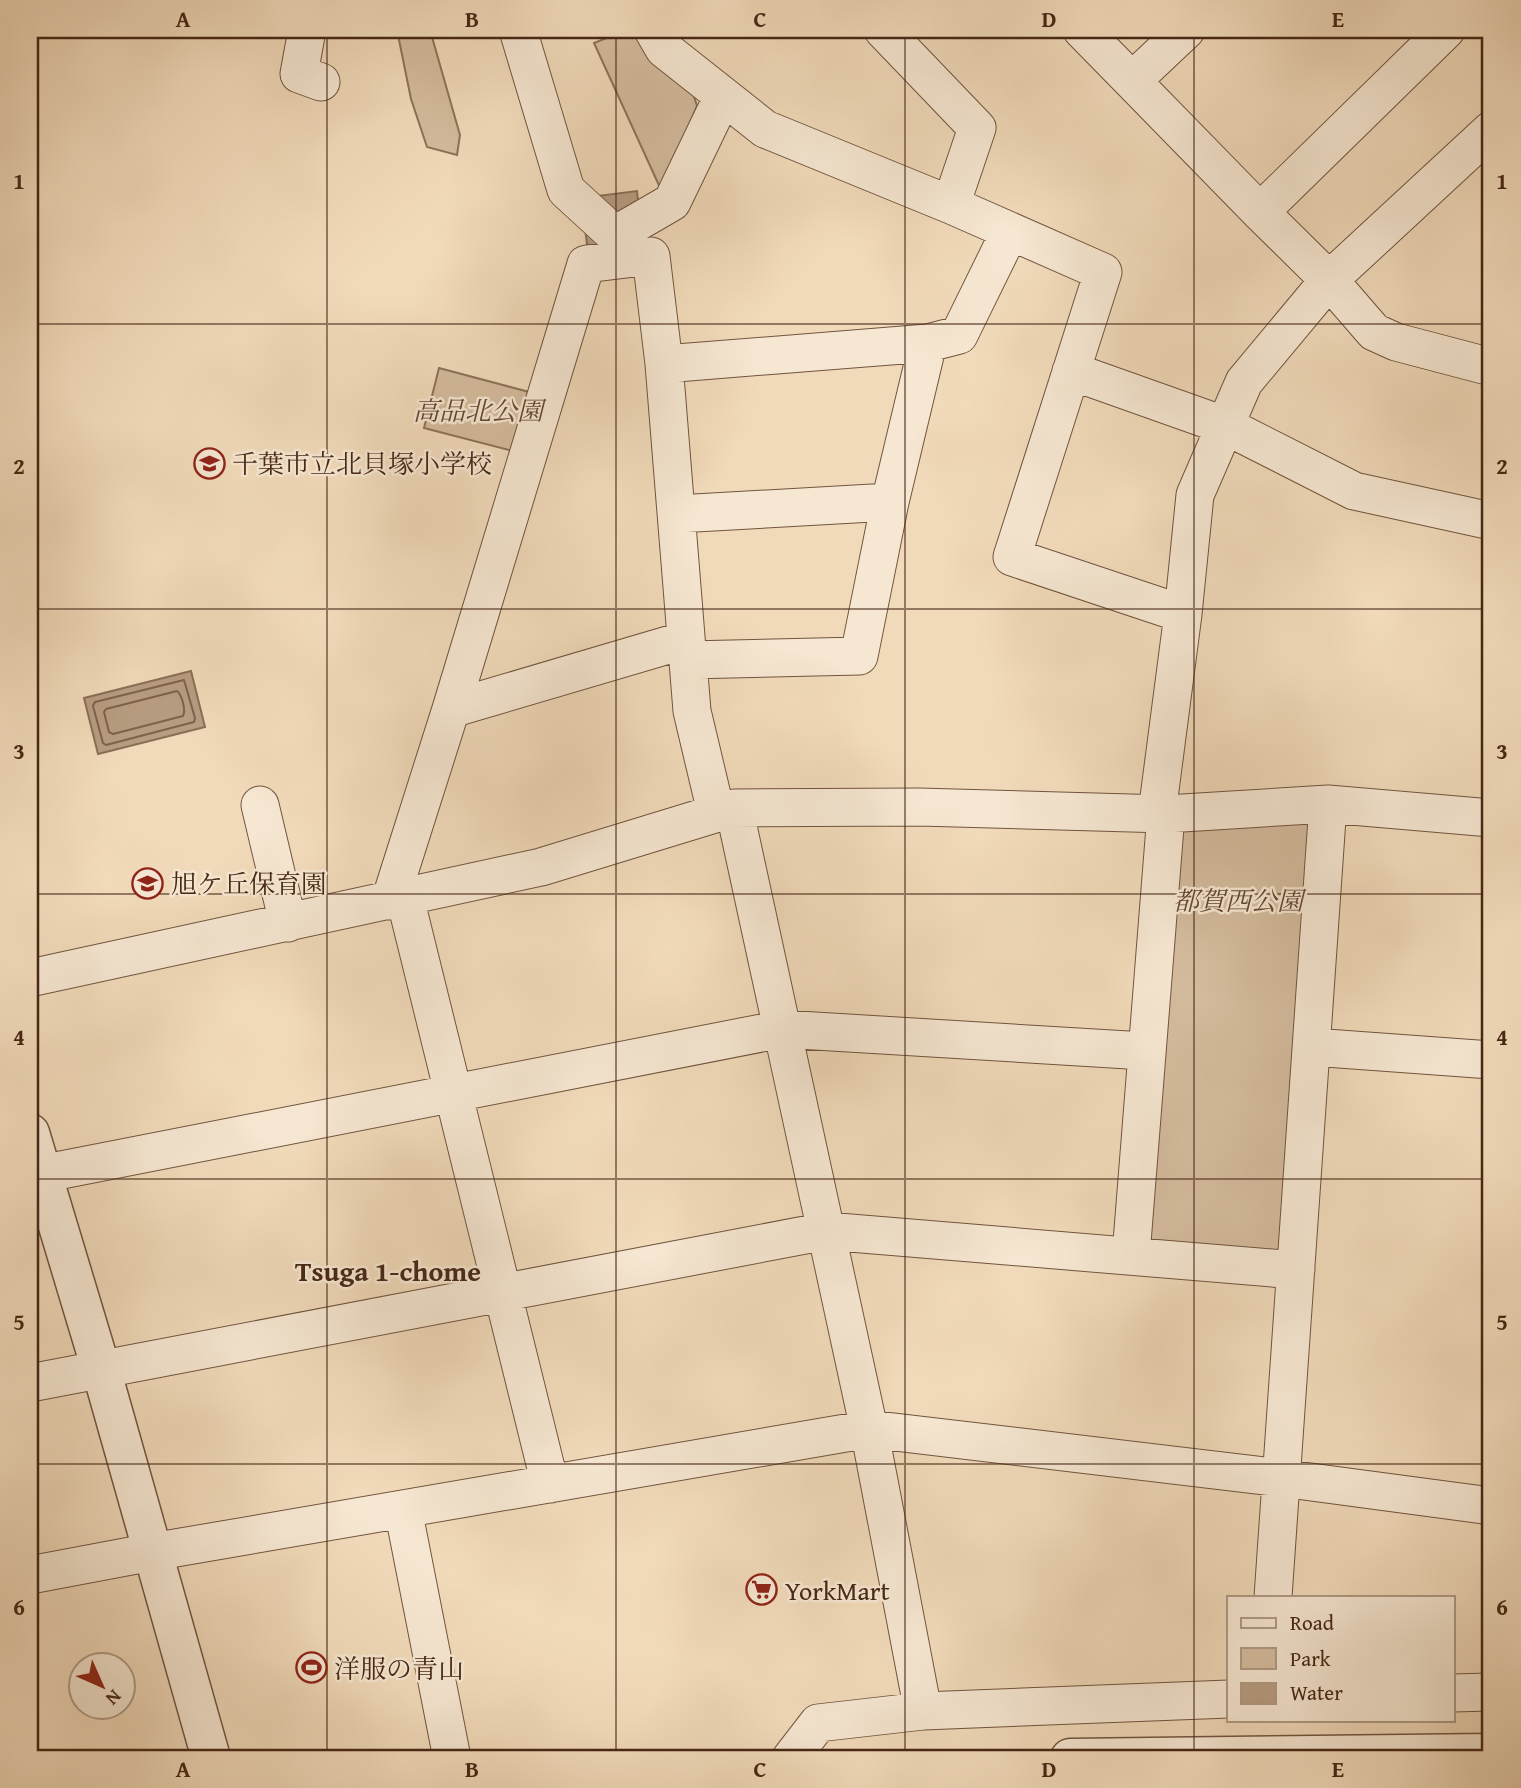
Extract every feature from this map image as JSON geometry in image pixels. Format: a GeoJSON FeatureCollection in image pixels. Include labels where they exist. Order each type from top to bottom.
{"type":"FeatureCollection","features":[{"type":"Feature","properties":{"kind":"street"},"geometry":{"type":"LineString","coordinates":[[297,76],[307,30]]}},
{"type":"Feature","properties":{"kind":"street"},"geometry":{"type":"LineString","coordinates":[[518,30],[566,190],[615,235],[672,202],[723,96]]}},
{"type":"Feature","properties":{"kind":"street"},"geometry":{"type":"LineString","coordinates":[[653,30],[664,49],[765,130],[951,205],[1103,272],[1012,557],[1183,614]]}},
{"type":"Feature","properties":{"kind":"street"},"geometry":{"type":"LineString","coordinates":[[883,30],[977,128],[951,205]]}},
{"type":"Feature","properties":{"kind":"street"},"geometry":{"type":"LineString","coordinates":[[1082,30],[1329,280],[1374,332],[1396,342],[1491,367]]}},
{"type":"Feature","properties":{"kind":"street"},"geometry":{"type":"LineString","coordinates":[[1132,81],[1186,30]]}},
{"type":"Feature","properties":{"kind":"street"},"geometry":{"type":"LineString","coordinates":[[1260,212],[1446,30]]}},
{"type":"Feature","properties":{"kind":"street"},"geometry":{"type":"LineString","coordinates":[[1131,1255],[1161,813],[1195,495],[1244,382],[1329,280],[1491,130]]}},
{"type":"Feature","properties":{"kind":"street"},"geometry":{"type":"LineString","coordinates":[[664,365],[928,343],[959,335],[1010,231]]}},
{"type":"Feature","properties":{"kind":"street"},"geometry":{"type":"LineString","coordinates":[[550,1484],[454,1094],[397,899],[451,709],[586,264],[651,256],[664,365],[692,711],[725,810],[782,1029],[869,1429],[923,1710]]}},
{"type":"Feature","properties":{"kind":"street"},"geometry":{"type":"LineString","coordinates":[[451,709],[686,650],[859,656],[890,502],[928,343]]}},
{"type":"Feature","properties":{"kind":"street"},"geometry":{"type":"LineString","coordinates":[[1071,371],[1226,426],[1354,491],[1491,521]]}},
{"type":"Feature","properties":{"kind":"street"},"geometry":{"type":"LineString","coordinates":[[677,514],[890,502]]}},
{"type":"Feature","properties":{"kind":"street"},"geometry":{"type":"LineString","coordinates":[[1273,1596],[1328,804]]}},
{"type":"Feature","properties":{"kind":"street"},"geometry":{"type":"LineString","coordinates":[[30,978],[541,867],[725,810],[919,807],[1161,813],[1328,804],[1491,818]]}},
{"type":"Feature","properties":{"kind":"street"},"geometry":{"type":"LineString","coordinates":[[260,805],[288,923]]}},
{"type":"Feature","properties":{"kind":"street"},"geometry":{"type":"LineString","coordinates":[[41,1174],[782,1029],[1145,1051]]}},
{"type":"Feature","properties":{"kind":"street"},"geometry":{"type":"LineString","coordinates":[[1312,1047],[1491,1059]]}},
{"type":"Feature","properties":{"kind":"street"},"geometry":{"type":"LineString","coordinates":[[30,1133],[211,1758]]}},
{"type":"Feature","properties":{"kind":"street"},"geometry":{"type":"LineString","coordinates":[[30,1383],[826,1231],[1296,1270]]}},
{"type":"Feature","properties":{"kind":"street"},"geometry":{"type":"LineString","coordinates":[[30,1575],[869,1429],[1491,1506]]}},
{"type":"Feature","properties":{"kind":"street"},"geometry":{"type":"LineString","coordinates":[[403,1509],[452,1758]]}},
{"type":"Feature","properties":{"kind":"street"},"geometry":{"type":"LineString","coordinates":[[1454,1693],[1491,1692]]}},
{"type":"Feature","properties":{"kind":"street"},"geometry":{"type":"LineString","coordinates":[[791,1758],[818,1723],[923,1710],[1227,1699]]}},
{"type":"Feature","properties":{"kind":"street"},"geometry":{"type":"LineString","coordinates":[[1070,1758],[1491,1753]]}},
{"type":"Feature","properties":{"kind":"green space"},"geometry":{"type":"Polygon","coordinates":[[[397,30],[430,30],[460,135],[457,155],[427,147],[411,99],[397,30]]]}},
{"type":"Feature","properties":{"kind":"green space"},"geometry":{"type":"Polygon","coordinates":[[[626,30],[635,30],[692,90],[697,106],[662,192],[594,43],[626,30]]]}},
{"type":"Feature","properties":{"kind":"green space","name":"高品北公園"},"geometry":{"type":"Polygon","coordinates":[[[439,368],[533,393],[517,452],[424,428],[439,368]]]}},
{"type":"Feature","properties":{"kind":"green space","name":"都賀西公園"},"geometry":{"type":"Polygon","coordinates":[[[1316,816],[1284,1251],[1154,1247],[1144,1235],[1172,835],[1185,822],[1316,816]]]}},
{"type":"Feature","properties":{"kind":"water"},"geometry":{"type":"Polygon","coordinates":[[[637,191],[643,246],[588,252],[581,198],[637,191]]]}},
{"type":"Feature","properties":{"kind":"water"},"geometry":{"type":"Polygon","coordinates":[[[191,671],[205,727],[98,754],[84,698],[191,671]]]}},
{"type":"Feature","properties":{"kind":"place","name":"千葉市立北貝塚小学校"},"geometry":{"type":"Point","coordinates":[209,463]}},
{"type":"Feature","properties":{"kind":"place","name":"旭ケ丘保育園"},"geometry":{"type":"Point","coordinates":[148,883]}},
{"type":"Feature","properties":{"kind":"place","name":"YorkMart"},"geometry":{"type":"Point","coordinates":[762,1590]}},
{"type":"Feature","properties":{"kind":"place","name":"洋服の青山"},"geometry":{"type":"Point","coordinates":[311,1668]}},
{"type":"Feature","properties":{"kind":"district","name":"Tsuga 1-chome"},"geometry":{"type":"Point","coordinates":[388,1270]}}]}
